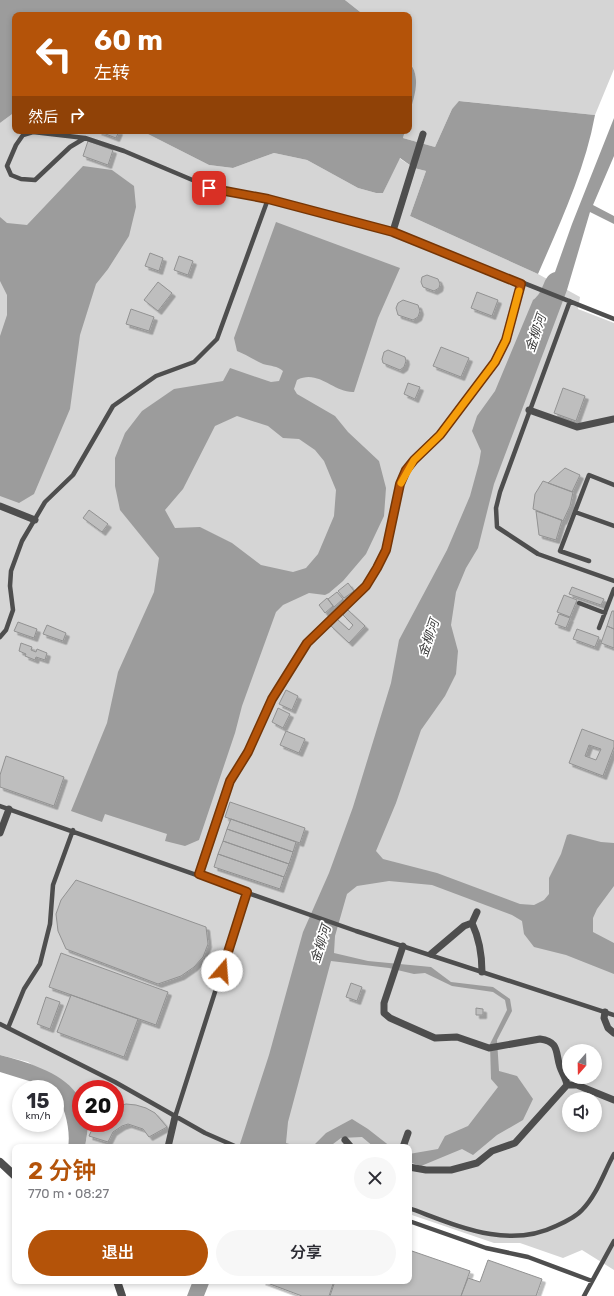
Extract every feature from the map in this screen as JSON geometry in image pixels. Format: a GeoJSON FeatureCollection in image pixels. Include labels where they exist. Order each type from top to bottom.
{"type":"FeatureCollection","features":[{"type":"Feature","properties":{"kind":"street"},"geometry":{"type":"LineString","coordinates":[[393,232],[410,171],[423,134]]}},
{"type":"Feature","properties":{"kind":"street"},"geometry":{"type":"LineString","coordinates":[[529,410],[576,427],[614,419]]}},
{"type":"Feature","properties":{"kind":"street"},"geometry":{"type":"LineString","coordinates":[[0,506],[35,520]]}},
{"type":"Feature","properties":{"kind":"street"},"geometry":{"type":"LineString","coordinates":[[0,833],[9,809]]}},
{"type":"Feature","properties":{"kind":"street"},"geometry":{"type":"LineString","coordinates":[[477,912],[472,923],[480,947],[482,972]]}},
{"type":"Feature","properties":{"kind":"street"},"geometry":{"type":"LineString","coordinates":[[431,954],[464,926],[472,923]]}},
{"type":"Feature","properties":{"kind":"street"},"geometry":{"type":"LineString","coordinates":[[403,946],[384,1003],[384,1013],[390,1018],[435,1038],[458,1037],[489,1048],[540,1039],[552,1043],[556,1048],[560,1067],[567,1085]]}},
{"type":"Feature","properties":{"kind":"street"},"geometry":{"type":"LineString","coordinates":[[606,1012],[604,1018],[608,1028],[614,1033]]}},
{"type":"Feature","properties":{"kind":"street"},"geometry":{"type":"LineString","coordinates":[[412,1168],[426,1170],[451,1170],[477,1163],[492,1152],[515,1144],[567,1085],[577,1085],[614,1100]]}},
{"type":"Feature","properties":{"kind":"street"},"geometry":{"type":"LineString","coordinates":[[169,1144],[175,1117]]}},
{"type":"Feature","properties":{"kind":"street"},"geometry":{"type":"LineString","coordinates":[[404,1144],[408,1133]]}},
{"type":"Feature","properties":{"kind":"street"},"geometry":{"type":"LineString","coordinates":[[345,1140],[348,1144]]}},
{"type":"Feature","properties":{"kind":"street"},"geometry":{"type":"LineString","coordinates":[[0,1162],[12,1173]]}},
{"type":"Feature","properties":{"kind":"street"},"geometry":{"type":"LineString","coordinates":[[118,1284],[122,1296]]}},
{"type":"Feature","properties":{"kind":"lane"},"geometry":{"type":"LineString","coordinates":[[26,134],[23,135],[16,145],[7,166],[11,175],[21,179],[35,180],[70,147],[85,138]]}},
{"type":"Feature","properties":{"kind":"lane"},"geometry":{"type":"LineString","coordinates":[[50,134],[85,138],[124,151],[209,188],[268,199],[393,232],[521,284],[614,319]]}},
{"type":"Feature","properties":{"kind":"lane"},"geometry":{"type":"LineString","coordinates":[[0,637],[6,630],[13,610],[10,586],[11,571],[22,541],[45,502],[73,475],[113,406],[156,376],[194,362],[217,339],[268,199]]}},
{"type":"Feature","properties":{"kind":"lane"},"geometry":{"type":"LineString","coordinates":[[199,874],[230,781],[248,752],[272,699],[307,643],[366,586],[377,568],[386,550],[400,484],[406,470],[414,460],[440,435],[495,362],[506,340],[521,284]]}},
{"type":"Feature","properties":{"kind":"lane"},"geometry":{"type":"LineString","coordinates":[[568,301],[500,492],[495,518],[497,527],[506,531],[528,549],[614,581]]}},
{"type":"Feature","properties":{"kind":"lane"},"geometry":{"type":"LineString","coordinates":[[557,560],[589,475],[614,485]]}},
{"type":"Feature","properties":{"kind":"lane"},"geometry":{"type":"LineString","coordinates":[[575,512],[614,526]]}},
{"type":"Feature","properties":{"kind":"lane"},"geometry":{"type":"LineString","coordinates":[[560,551],[589,561]]}},
{"type":"Feature","properties":{"kind":"lane"},"geometry":{"type":"LineString","coordinates":[[599,628],[614,588]]}},
{"type":"Feature","properties":{"kind":"lane"},"geometry":{"type":"LineString","coordinates":[[579,603],[605,613]]}},
{"type":"Feature","properties":{"kind":"lane"},"geometry":{"type":"LineString","coordinates":[[0,806],[199,874],[356,931],[431,954],[614,1015]]}},
{"type":"Feature","properties":{"kind":"lane"},"geometry":{"type":"LineString","coordinates":[[8,1028],[24,989],[40,964],[50,924],[53,885],[73,830]]}},
{"type":"Feature","properties":{"kind":"lane"},"geometry":{"type":"LineString","coordinates":[[175,1117],[247,892]]}},
{"type":"Feature","properties":{"kind":"lane"},"geometry":{"type":"LineString","coordinates":[[0,1024],[115,1082],[205,1134],[229,1144]]}},
{"type":"Feature","properties":{"kind":"lane"},"geometry":{"type":"LineString","coordinates":[[412,1209],[470,1230],[490,1234],[526,1236],[545,1232],[567,1221],[582,1210],[591,1198],[614,1154]]}},
{"type":"Feature","properties":{"kind":"lane"},"geometry":{"type":"LineString","coordinates":[[412,1222],[486,1248],[528,1257],[592,1281]]}},
{"type":"Feature","properties":{"kind":"lane"},"geometry":{"type":"LineString","coordinates":[[584,1296],[614,1241]]}},
{"type":"Feature","properties":{"kind":"shaded area"},"geometry":{"type":"Polygon","coordinates":[[[345,0],[614,0],[614,69],[595,115],[460,101],[452,109],[435,147],[403,138],[404,134],[412,134],[412,100],[416,81],[412,66],[412,12],[360,12],[345,0]]]}},
{"type":"Feature","properties":{"kind":"shaded area"},"geometry":{"type":"Polygon","coordinates":[[[12,114],[12,134],[148,134],[209,165],[233,168],[274,153],[307,160],[358,188],[376,193],[383,193],[399,158],[414,168],[426,171],[410,216],[538,274],[580,297],[578,309],[614,323],[614,1270],[582,1250],[563,1258],[520,1243],[494,1243],[412,1215],[412,1144],[85,1144],[87,1132],[124,1132],[124,1080],[72,1080],[72,1091],[64,1086],[64,1080],[55,1080],[28,1062],[0,1055],[0,123],[12,114]]]}},
{"type":"Feature","properties":{"kind":"water"},"geometry":{"type":"Polygon","coordinates":[[[0,0],[345,0],[360,12],[12,12],[12,114],[0,123],[0,0]]]}},
{"type":"Feature","properties":{"kind":"water"},"geometry":{"type":"Polygon","coordinates":[[[412,66],[416,81],[412,104],[412,66]]]}},
{"type":"Feature","properties":{"kind":"water"},"geometry":{"type":"Polygon","coordinates":[[[459,101],[595,115],[591,136],[578,176],[563,216],[538,274],[410,216],[426,171],[414,168],[400,158],[383,193],[376,193],[358,188],[307,160],[274,153],[233,168],[209,165],[148,134],[404,134],[403,138],[435,147],[452,109],[459,101]]]}},
{"type":"Feature","properties":{"kind":"water","name":"金柳河"},"geometry":{"type":"Polygon","coordinates":[[[614,118],[614,156],[593,205],[614,216],[614,224],[590,212],[567,290],[494,484],[478,548],[466,568],[456,592],[451,625],[458,651],[456,674],[445,696],[421,730],[396,803],[376,851],[383,859],[437,873],[520,904],[534,905],[544,900],[549,894],[549,878],[561,854],[567,835],[570,834],[601,842],[614,843],[614,886],[597,909],[593,918],[593,932],[614,943],[614,974],[566,955],[534,947],[524,934],[522,921],[512,915],[432,885],[389,881],[357,886],[347,894],[335,936],[334,953],[368,961],[431,967],[451,982],[493,987],[510,999],[512,1011],[497,1040],[499,1071],[517,1076],[533,1099],[523,1120],[497,1135],[473,1155],[462,1149],[421,1166],[412,1163],[412,1153],[438,1149],[445,1136],[468,1126],[498,1087],[491,1079],[490,1044],[507,1010],[505,1000],[493,992],[452,986],[425,973],[414,974],[389,968],[331,961],[288,1122],[286,1143],[290,1144],[240,1144],[269,1055],[303,932],[329,873],[353,807],[391,683],[399,640],[447,550],[470,496],[481,451],[472,431],[477,416],[495,391],[533,300],[540,293],[545,280],[555,272],[572,224],[614,118]]]}},
{"type":"Feature","properties":{"kind":"water"},"geometry":{"type":"Polygon","coordinates":[[[83,166],[112,170],[134,186],[136,207],[129,236],[108,269],[96,284],[80,335],[70,409],[34,494],[19,503],[0,496],[0,336],[7,315],[7,295],[0,281],[0,217],[7,223],[27,225],[83,166]]]}},
{"type":"Feature","properties":{"kind":"water"},"geometry":{"type":"Polygon","coordinates":[[[276,222],[400,268],[378,318],[354,392],[339,389],[312,377],[305,377],[297,380],[294,389],[297,394],[335,416],[348,432],[379,461],[386,488],[384,516],[366,554],[343,581],[325,595],[309,593],[283,605],[276,612],[242,706],[235,733],[199,840],[185,846],[165,841],[167,834],[105,814],[102,822],[71,811],[107,723],[118,672],[154,592],[159,558],[120,510],[115,486],[115,458],[125,433],[142,411],[174,389],[223,381],[230,368],[271,382],[279,381],[283,371],[281,369],[263,364],[237,351],[234,338],[276,222]],[[237,416],[215,426],[183,489],[165,510],[175,528],[200,527],[232,543],[261,565],[293,572],[306,568],[318,554],[334,516],[336,490],[324,461],[315,450],[299,439],[283,438],[268,426],[237,416]]]}},
{"type":"Feature","properties":{"kind":"water"},"geometry":{"type":"Polygon","coordinates":[[[0,1055],[41,1068],[62,1080],[26,1080],[0,1072],[0,1055]]]}},
{"type":"Feature","properties":{"kind":"water"},"geometry":{"type":"Polygon","coordinates":[[[64,1082],[72,1089],[72,1132],[87,1132],[85,1144],[68,1144],[69,1134],[64,1112],[64,1082]]]}},
{"type":"Feature","properties":{"kind":"water"},"geometry":{"type":"Polygon","coordinates":[[[352,1119],[387,1144],[370,1144],[362,1137],[341,1138],[333,1144],[315,1144],[326,1133],[352,1119]]]}},
{"type":"Feature","properties":{"kind":"water"},"geometry":{"type":"Polygon","coordinates":[[[192,1284],[209,1284],[204,1296],[187,1296],[192,1284]]]}},
{"type":"Feature","properties":{"kind":"building"},"geometry":{"type":"Polygon","coordinates":[[[106,134],[118,134],[116,138],[106,134]]]}},
{"type":"Feature","properties":{"kind":"building"},"geometry":{"type":"Polygon","coordinates":[[[88,141],[113,150],[108,165],[83,156],[88,141]]]}},
{"type":"Feature","properties":{"kind":"building"},"geometry":{"type":"Polygon","coordinates":[[[150,253],[163,258],[159,271],[145,266],[150,253]]]}},
{"type":"Feature","properties":{"kind":"building"},"geometry":{"type":"Polygon","coordinates":[[[179,256],[193,261],[188,275],[174,270],[179,256]]]}},
{"type":"Feature","properties":{"kind":"building"},"geometry":{"type":"Polygon","coordinates":[[[427,275],[438,279],[440,284],[439,288],[434,291],[423,287],[421,282],[422,277],[427,275]]]}},
{"type":"Feature","properties":{"kind":"building"},"geometry":{"type":"Polygon","coordinates":[[[158,282],[172,293],[158,311],[144,300],[158,282]]]}},
{"type":"Feature","properties":{"kind":"building"},"geometry":{"type":"Polygon","coordinates":[[[477,292],[498,300],[492,316],[471,308],[477,292]]]}},
{"type":"Feature","properties":{"kind":"building"},"geometry":{"type":"Polygon","coordinates":[[[403,300],[418,305],[420,311],[418,317],[413,320],[398,315],[396,308],[398,303],[403,300]]]}},
{"type":"Feature","properties":{"kind":"building"},"geometry":{"type":"Polygon","coordinates":[[[131,309],[154,317],[149,331],[126,324],[131,309]]]}},
{"type":"Feature","properties":{"kind":"building"},"geometry":{"type":"Polygon","coordinates":[[[441,347],[469,358],[461,377],[433,366],[441,347]]]}},
{"type":"Feature","properties":{"kind":"building"},"geometry":{"type":"Polygon","coordinates":[[[388,350],[405,357],[406,361],[404,367],[400,370],[383,363],[382,359],[384,352],[388,350]]]}},
{"type":"Feature","properties":{"kind":"building"},"geometry":{"type":"Polygon","coordinates":[[[408,383],[420,387],[415,399],[404,394],[408,383]]]}},
{"type":"Feature","properties":{"kind":"building"},"geometry":{"type":"Polygon","coordinates":[[[563,388],[585,396],[576,421],[554,413],[563,388]]]}},
{"type":"Feature","properties":{"kind":"building"},"geometry":{"type":"Polygon","coordinates":[[[565,468],[580,475],[572,492],[548,483],[565,468]]]}},
{"type":"Feature","properties":{"kind":"building"},"geometry":{"type":"Polygon","coordinates":[[[543,481],[573,492],[570,506],[563,521],[533,509],[535,494],[543,481]]]}},
{"type":"Feature","properties":{"kind":"building"},"geometry":{"type":"Polygon","coordinates":[[[89,510],[108,524],[102,532],[83,518],[89,510]]]}},
{"type":"Feature","properties":{"kind":"building"},"geometry":{"type":"Polygon","coordinates":[[[536,511],[562,520],[556,540],[539,535],[536,511]]]}},
{"type":"Feature","properties":{"kind":"building"},"geometry":{"type":"Polygon","coordinates":[[[348,583],[354,591],[344,598],[338,591],[348,583]]]}},
{"type":"Feature","properties":{"kind":"building"},"geometry":{"type":"Polygon","coordinates":[[[572,587],[604,599],[601,605],[569,594],[572,587]]]}},
{"type":"Feature","properties":{"kind":"building"},"geometry":{"type":"Polygon","coordinates":[[[337,592],[343,599],[334,607],[328,599],[337,592]]]}},
{"type":"Feature","properties":{"kind":"building"},"geometry":{"type":"Polygon","coordinates":[[[564,595],[577,600],[570,617],[557,612],[564,595]]]}},
{"type":"Feature","properties":{"kind":"building"},"geometry":{"type":"Polygon","coordinates":[[[327,598],[333,606],[325,613],[319,605],[327,598]]]}},
{"type":"Feature","properties":{"kind":"building"},"geometry":{"type":"Polygon","coordinates":[[[348,610],[365,626],[349,643],[330,625],[337,619],[349,630],[353,625],[343,615],[348,610]]]}},
{"type":"Feature","properties":{"kind":"building"},"geometry":{"type":"Polygon","coordinates":[[[612,611],[614,611],[614,629],[607,626],[612,611]]]}},
{"type":"Feature","properties":{"kind":"building"},"geometry":{"type":"Polygon","coordinates":[[[559,614],[570,618],[566,628],[555,624],[559,614]]]}},
{"type":"Feature","properties":{"kind":"building"},"geometry":{"type":"Polygon","coordinates":[[[18,622],[37,629],[34,638],[14,631],[18,622]]]}},
{"type":"Feature","properties":{"kind":"building"},"geometry":{"type":"Polygon","coordinates":[[[47,625],[66,633],[63,641],[43,634],[47,625]]]}},
{"type":"Feature","properties":{"kind":"building"},"geometry":{"type":"Polygon","coordinates":[[[607,626],[614,629],[614,648],[601,643],[607,626]]]}},
{"type":"Feature","properties":{"kind":"building"},"geometry":{"type":"Polygon","coordinates":[[[577,629],[599,637],[595,647],[573,639],[577,629]]]}},
{"type":"Feature","properties":{"kind":"building"},"geometry":{"type":"Polygon","coordinates":[[[21,643],[32,647],[31,650],[36,652],[37,649],[47,653],[45,660],[36,657],[35,660],[25,656],[26,654],[19,651],[21,643]]]}},
{"type":"Feature","properties":{"kind":"building"},"geometry":{"type":"Polygon","coordinates":[[[286,690],[298,696],[292,710],[279,704],[286,690]]]}},
{"type":"Feature","properties":{"kind":"building"},"geometry":{"type":"Polygon","coordinates":[[[278,708],[290,714],[283,728],[272,722],[278,708]]]}},
{"type":"Feature","properties":{"kind":"building"},"geometry":{"type":"Polygon","coordinates":[[[582,729],[614,741],[614,747],[603,776],[569,763],[582,729]],[[589,745],[585,756],[596,760],[601,749],[589,745]]]}},
{"type":"Feature","properties":{"kind":"building"},"geometry":{"type":"Polygon","coordinates":[[[286,731],[305,739],[299,753],[280,745],[286,731]]]}},
{"type":"Feature","properties":{"kind":"building"},"geometry":{"type":"Polygon","coordinates":[[[6,756],[64,777],[54,806],[0,787],[0,775],[6,756]]]}},
{"type":"Feature","properties":{"kind":"building"},"geometry":{"type":"Polygon","coordinates":[[[230,802],[305,828],[300,843],[225,817],[230,802]]]}},
{"type":"Feature","properties":{"kind":"building"},"geometry":{"type":"Polygon","coordinates":[[[231,819],[296,842],[293,852],[227,829],[231,819]]]}},
{"type":"Feature","properties":{"kind":"building"},"geometry":{"type":"Polygon","coordinates":[[[227,829],[293,852],[289,864],[223,841],[227,829]]]}},
{"type":"Feature","properties":{"kind":"building"},"geometry":{"type":"Polygon","coordinates":[[[223,841],[289,864],[284,877],[218,854],[223,841]]]}},
{"type":"Feature","properties":{"kind":"building"},"geometry":{"type":"Polygon","coordinates":[[[218,854],[284,877],[280,889],[214,867],[218,854]]]}},
{"type":"Feature","properties":{"kind":"building"},"geometry":{"type":"Polygon","coordinates":[[[76,880],[206,927],[208,944],[203,957],[194,967],[181,976],[158,984],[66,949],[58,931],[56,914],[61,900],[76,880]]]}},
{"type":"Feature","properties":{"kind":"building"},"geometry":{"type":"Polygon","coordinates":[[[61,953],[168,992],[156,1025],[49,987],[61,953]]]}},
{"type":"Feature","properties":{"kind":"building"},"geometry":{"type":"Polygon","coordinates":[[[351,983],[362,987],[357,1001],[346,997],[351,983]]]}},
{"type":"Feature","properties":{"kind":"building"},"geometry":{"type":"Polygon","coordinates":[[[71,995],[138,1019],[124,1057],[57,1032],[71,995]]]}},
{"type":"Feature","properties":{"kind":"building"},"geometry":{"type":"Polygon","coordinates":[[[46,997],[60,1002],[50,1029],[37,1024],[46,997]]]}},
{"type":"Feature","properties":{"kind":"building"},"geometry":{"type":"Polygon","coordinates":[[[476,1008],[483,1009],[483,1015],[476,1015],[476,1008]]]}},
{"type":"Feature","properties":{"kind":"building"},"geometry":{"type":"Polygon","coordinates":[[[124,1105],[136,1105],[146,1108],[155,1113],[167,1127],[149,1137],[143,1129],[128,1124],[124,1125],[124,1105]]]}},
{"type":"Feature","properties":{"kind":"building"},"geometry":{"type":"Polygon","coordinates":[[[91,1132],[113,1132],[108,1142],[89,1136],[91,1132]]]}},
{"type":"Feature","properties":{"kind":"building"},"geometry":{"type":"Polygon","coordinates":[[[412,1251],[470,1271],[461,1296],[330,1296],[334,1284],[412,1284],[412,1251]]]}},
{"type":"Feature","properties":{"kind":"building"},"geometry":{"type":"Polygon","coordinates":[[[488,1260],[542,1279],[536,1296],[461,1296],[468,1278],[480,1282],[488,1260]]]}},
{"type":"Feature","properties":{"kind":"building"},"geometry":{"type":"Polygon","coordinates":[[[270,1284],[333,1284],[329,1296],[302,1296],[270,1284]]]}},
{"type":"Feature","properties":{"kind":"slow traffic"},"geometry":{"type":"LineString","coordinates":[[401,483],[406,470],[414,460],[440,435],[495,362],[506,340],[519,291]]}},
{"type":"Feature","properties":{"kind":"route"},"geometry":{"type":"LineString","coordinates":[[209,188],[268,199],[393,232],[521,284],[506,340],[495,362],[440,435],[414,460],[406,470],[400,484],[386,550],[377,568],[366,586],[307,643],[272,699],[248,752],[230,781],[199,874],[247,892],[222,971]]}}]}
